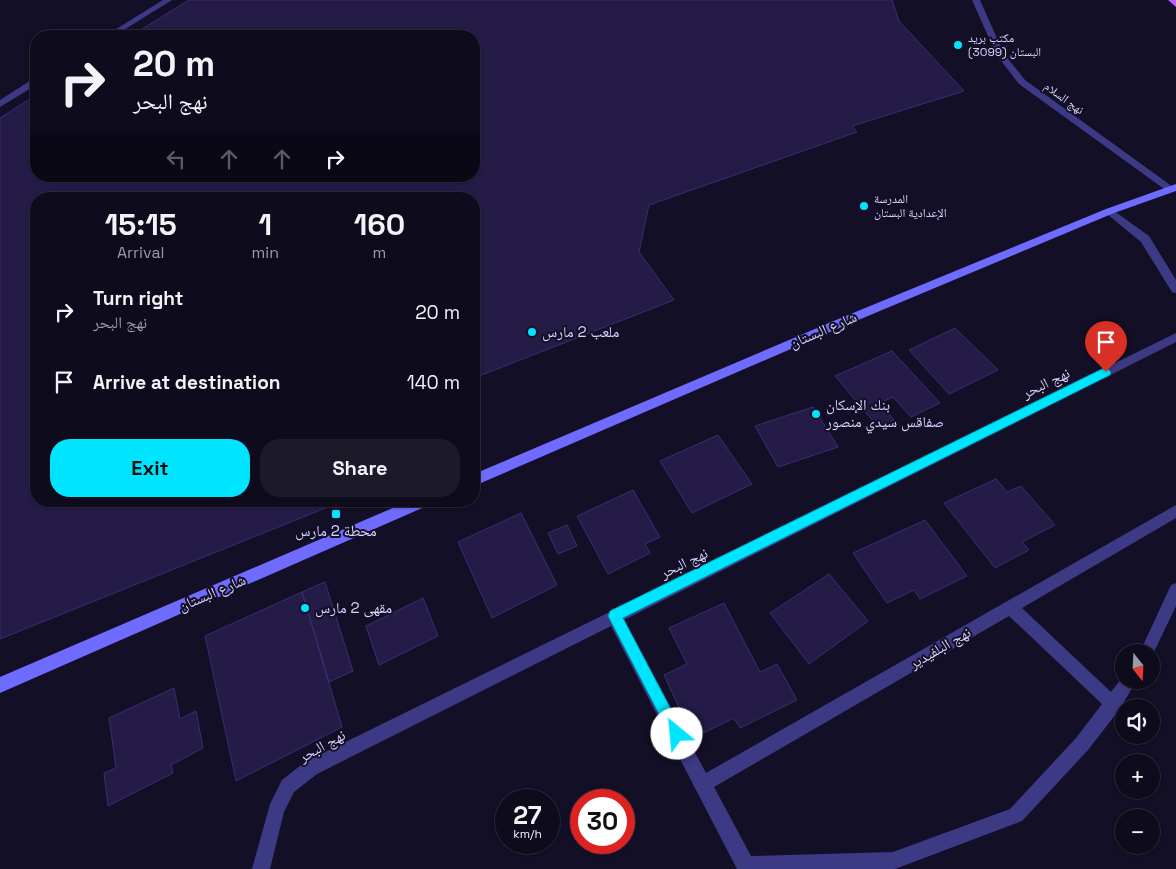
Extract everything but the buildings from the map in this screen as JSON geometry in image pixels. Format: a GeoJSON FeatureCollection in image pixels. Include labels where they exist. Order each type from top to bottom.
{"type":"FeatureCollection","features":[{"type":"Feature","properties":{"kind":"main road"},"geometry":{"type":"LineString","coordinates":[[1172,0],[1176,5]]}},
{"type":"Feature","properties":{"kind":"main road","name":"شارع البستان"},"geometry":{"type":"LineString","coordinates":[[480,477],[840,323],[1173,188]]}},
{"type":"Feature","properties":{"kind":"main road","name":"شارع البستان"},"geometry":{"type":"LineString","coordinates":[[0,685],[410,507]]}},
{"type":"Feature","properties":{"kind":"street"},"geometry":{"type":"LineString","coordinates":[[119,30],[168,0]]}},
{"type":"Feature","properties":{"kind":"street","name":"نهج السلام"},"geometry":{"type":"LineString","coordinates":[[976,0],[992,41],[1009,70],[1022,82],[1173,188]]}},
{"type":"Feature","properties":{"kind":"street"},"geometry":{"type":"LineString","coordinates":[[0,104],[30,85]]}},
{"type":"Feature","properties":{"kind":"street"},"geometry":{"type":"LineString","coordinates":[[1110,212],[1145,239],[1176,289]]}},
{"type":"Feature","properties":{"kind":"street","name":"نهج البحر"},"geometry":{"type":"LineString","coordinates":[[261,869],[276,810],[288,786],[311,768],[1176,337]]}},
{"type":"Feature","properties":{"kind":"street","name":"نهج البلفيدير"},"geometry":{"type":"LineString","coordinates":[[704,784],[1176,511]]}},
{"type":"Feature","properties":{"kind":"street"},"geometry":{"type":"LineString","coordinates":[[1151,644],[1176,590]]}},
{"type":"Feature","properties":{"kind":"street"},"geometry":{"type":"LineString","coordinates":[[1010,607],[1113,704]]}},
{"type":"Feature","properties":{"kind":"street"},"geometry":{"type":"LineString","coordinates":[[614,616],[746,867],[893,862],[1016,815],[1082,744],[1123,689]]}},
{"type":"Feature","properties":{"kind":"place","name":"مكتب بريد البستان (3099)"},"geometry":{"type":"Point","coordinates":[958,45]}},
{"type":"Feature","properties":{"kind":"place","name":"المدرسة الإعدادية البستان"},"geometry":{"type":"Point","coordinates":[864,206]}},
{"type":"Feature","properties":{"kind":"place","name":"ملعب 2 مارس"},"geometry":{"type":"Point","coordinates":[532,332]}},
{"type":"Feature","properties":{"kind":"place","name":"بنك الإسكان صفاقس سيدي منصور"},"geometry":{"type":"Point","coordinates":[816,414]}},
{"type":"Feature","properties":{"kind":"place","name":"محطة 2 مارس"},"geometry":{"type":"Point","coordinates":[336,514]}},
{"type":"Feature","properties":{"kind":"place","name":"مقهى 2 مارس"},"geometry":{"type":"Point","coordinates":[305,608]}},
{"type":"Feature","properties":{"kind":"route"},"geometry":{"type":"LineString","coordinates":[[677,734],[614,616],[1106,372]]}}]}
